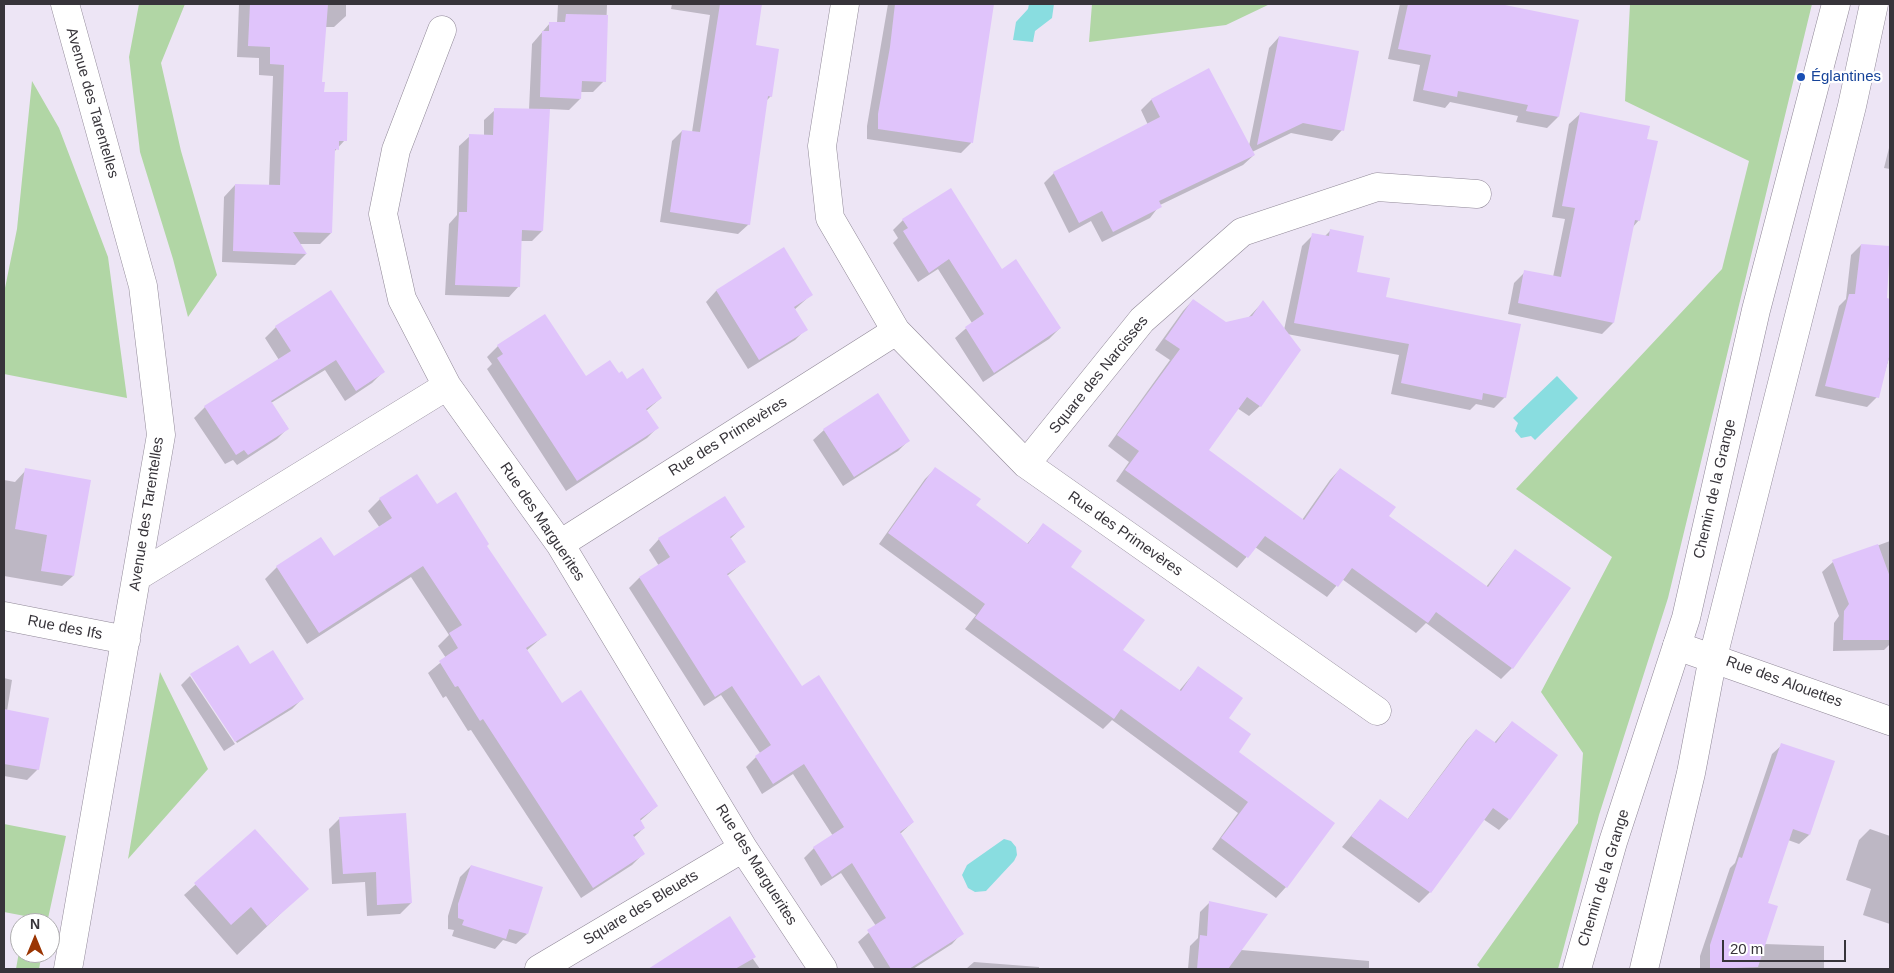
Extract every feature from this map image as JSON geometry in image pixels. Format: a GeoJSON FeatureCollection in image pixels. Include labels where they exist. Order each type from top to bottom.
{"type":"FeatureCollection","features":[{"type":"Feature","properties":{"kind":"street","name":"Avenue des Tarentelles"},"geometry":{"type":"LineString","coordinates":[[64,4],[143,286],[161,435],[138,576],[68,969]]}},
{"type":"Feature","properties":{"kind":"street","name":"Rue des Primevères"},"geometry":{"type":"LineString","coordinates":[[845,4],[822,146],[830,218],[896,331],[1026,464],[1377,711]]}},
{"type":"Feature","properties":{"kind":"street","name":"Chemin de la Grange"},"geometry":{"type":"LineString","coordinates":[[1577,969],[1614,842],[1677,646],[1759,301],[1836,4]]}},
{"type":"Feature","properties":{"kind":"street"},"geometry":{"type":"LineString","coordinates":[[1644,969],[1691,774],[1712,657],[1852,106],[1874,4]]}},
{"type":"Feature","properties":{"kind":"street","name":"Rue des Marguerites"},"geometry":{"type":"LineString","coordinates":[[442,30],[396,150],[383,214],[402,299],[447,386],[560,544],[743,848],[823,969]]}},
{"type":"Feature","properties":{"kind":"street","name":"Square des Narcisses"},"geometry":{"type":"LineString","coordinates":[[1026,464],[1142,320],[1242,232],[1377,187],[1477,194]]}},
{"type":"Feature","properties":{"kind":"street","name":"Rue des Primevères"},"geometry":{"type":"LineString","coordinates":[[560,544],[896,331]]}},
{"type":"Feature","properties":{"kind":"street"},"geometry":{"type":"LineString","coordinates":[[138,576],[447,386]]}},
{"type":"Feature","properties":{"kind":"street","name":"Rue des Ifs"},"geometry":{"type":"LineString","coordinates":[[4,616],[126,640]]}},
{"type":"Feature","properties":{"kind":"street","name":"Rue des Alouettes"},"geometry":{"type":"LineString","coordinates":[[1677,646],[1890,721]]}},
{"type":"Feature","properties":{"kind":"street","name":"Square des Bleuets"},"geometry":{"type":"LineString","coordinates":[[540,969],[743,848]]}},
{"type":"Feature","properties":{"kind":"green space"},"geometry":{"type":"Polygon","coordinates":[[[139,4],[185,4],[161,63],[181,151],[217,275],[188,317],[173,259],[140,152],[129,57],[139,4]]]}},
{"type":"Feature","properties":{"kind":"green space"},"geometry":{"type":"Polygon","coordinates":[[[1092,4],[1270,4],[1226,25],[1089,42],[1092,4]]]}},
{"type":"Feature","properties":{"kind":"green space"},"geometry":{"type":"Polygon","coordinates":[[[1630,4],[1812,4],[1668,598],[1599,815],[1558,969],[1481,969],[1477,965],[1578,823],[1583,753],[1541,692],[1612,557],[1516,489],[1722,269],[1749,161],[1625,101],[1630,4]]]}},
{"type":"Feature","properties":{"kind":"green space"},"geometry":{"type":"Polygon","coordinates":[[[32,81],[59,128],[108,257],[127,398],[4,374],[4,293],[17,229],[32,81]]]}},
{"type":"Feature","properties":{"kind":"green space"},"geometry":{"type":"Polygon","coordinates":[[[160,672],[208,769],[128,859],[160,672]]]}},
{"type":"Feature","properties":{"kind":"green space"},"geometry":{"type":"Polygon","coordinates":[[[4,824],[66,836],[49,913],[4,912],[4,824]]]}},
{"type":"Feature","properties":{"kind":"green space"},"geometry":{"type":"Polygon","coordinates":[[[17,963],[40,963],[39,969],[16,969],[17,963]]]}},
{"type":"Feature","properties":{"kind":"water"},"geometry":{"type":"Polygon","coordinates":[[[1029,4],[1054,4],[1052,18],[1035,31],[1033,42],[1013,40],[1016,22],[1028,9],[1029,4]]]}},
{"type":"Feature","properties":{"kind":"water"},"geometry":{"type":"Polygon","coordinates":[[[1557,376],[1578,398],[1535,440],[1531,436],[1521,438],[1515,431],[1518,423],[1513,418],[1557,376]]]}},
{"type":"Feature","properties":{"kind":"water"},"geometry":{"type":"Polygon","coordinates":[[[1004,839],[1011,841],[1016,847],[1017,855],[1014,861],[986,891],[975,892],[968,888],[962,875],[967,865],[1004,839]]]}},
{"type":"Feature","properties":{"kind":"building"},"geometry":{"type":"Polygon","coordinates":[[[250,4],[328,4],[322,82],[325,82],[324,92],[348,92],[347,141],[339,141],[339,150],[335,149],[332,233],[293,232],[307,254],[233,251],[235,184],[280,185],[284,65],[270,64],[270,47],[248,46],[250,4]]]}},
{"type":"Feature","properties":{"kind":"building"},"geometry":{"type":"Polygon","coordinates":[[[720,4],[762,4],[756,45],[779,49],[772,97],[768,96],[750,225],[670,212],[682,130],[700,132],[720,4]]]}},
{"type":"Feature","properties":{"kind":"building"},"geometry":{"type":"Polygon","coordinates":[[[895,4],[994,4],[973,143],[878,129],[878,114],[890,47],[895,4]]]}},
{"type":"Feature","properties":{"kind":"building"},"geometry":{"type":"Polygon","coordinates":[[[1408,4],[1500,4],[1579,20],[1559,117],[1526,111],[1528,105],[1458,91],[1457,97],[1423,90],[1431,55],[1398,49],[1408,4]]]}},
{"type":"Feature","properties":{"kind":"building"},"geometry":{"type":"Polygon","coordinates":[[[566,14],[608,15],[606,82],[582,81],[581,99],[540,97],[542,31],[549,31],[549,22],[565,22],[566,14]]]}},
{"type":"Feature","properties":{"kind":"building"},"geometry":{"type":"Polygon","coordinates":[[[1279,36],[1359,51],[1344,131],[1303,123],[1257,145],[1279,36]]]}},
{"type":"Feature","properties":{"kind":"building"},"geometry":{"type":"Polygon","coordinates":[[[1209,68],[1255,155],[1159,201],[1162,207],[1113,232],[1102,211],[1079,223],[1053,172],[1160,117],[1151,99],[1209,68]]]}},
{"type":"Feature","properties":{"kind":"building"},"geometry":{"type":"Polygon","coordinates":[[[494,108],[550,109],[543,231],[522,230],[520,287],[455,285],[459,212],[467,212],[469,134],[493,135],[494,108]]]}},
{"type":"Feature","properties":{"kind":"building"},"geometry":{"type":"Polygon","coordinates":[[[1580,112],[1650,126],[1647,139],[1658,141],[1640,221],[1635,220],[1614,323],[1518,303],[1524,270],[1561,277],[1575,208],[1562,206],[1580,112]]]}},
{"type":"Feature","properties":{"kind":"building"},"geometry":{"type":"Polygon","coordinates":[[[951,188],[1002,269],[1016,259],[1061,328],[994,373],[965,327],[984,314],[949,259],[929,273],[903,231],[908,228],[902,219],[951,188]]]}},
{"type":"Feature","properties":{"kind":"building"},"geometry":{"type":"Polygon","coordinates":[[[1330,229],[1364,236],[1357,272],[1390,278],[1386,297],[1521,324],[1506,398],[1483,393],[1482,400],[1401,383],[1409,344],[1294,323],[1312,233],[1329,236],[1330,229]]]}},
{"type":"Feature","properties":{"kind":"building"},"geometry":{"type":"Polygon","coordinates":[[[1861,244],[1890,246],[1887,298],[1890,299],[1890,353],[1879,398],[1825,386],[1849,294],[1855,294],[1861,244]]]}},
{"type":"Feature","properties":{"kind":"building"},"geometry":{"type":"Polygon","coordinates":[[[784,247],[813,295],[794,307],[808,330],[759,360],[716,290],[784,247]]]}},
{"type":"Feature","properties":{"kind":"building"},"geometry":{"type":"Polygon","coordinates":[[[331,290],[385,372],[356,391],[336,360],[271,401],[289,429],[248,455],[244,450],[236,455],[204,406],[291,351],[275,326],[331,290]]]}},
{"type":"Feature","properties":{"kind":"building"},"geometry":{"type":"Polygon","coordinates":[[[1193,299],[1226,322],[1252,316],[1263,300],[1301,350],[1261,407],[1247,397],[1209,450],[1304,520],[1340,468],[1396,507],[1389,516],[1488,587],[1515,549],[1571,588],[1513,669],[1436,612],[1428,623],[1352,568],[1338,587],[1265,536],[1248,558],[1125,470],[1139,451],[1117,435],[1180,349],[1165,339],[1193,299]]]}},
{"type":"Feature","properties":{"kind":"building"},"geometry":{"type":"Polygon","coordinates":[[[545,314],[586,376],[610,360],[619,373],[622,371],[627,379],[643,368],[662,398],[646,409],[659,428],[577,481],[497,358],[503,354],[497,345],[545,314]]]}},
{"type":"Feature","properties":{"kind":"building"},"geometry":{"type":"Polygon","coordinates":[[[878,393],[910,441],[854,477],[823,429],[878,393]]]}},
{"type":"Feature","properties":{"kind":"building"},"geometry":{"type":"Polygon","coordinates":[[[935,467],[981,499],[976,505],[1028,544],[1043,523],[1082,551],[1071,567],[1145,620],[1123,650],[1181,691],[1198,666],[1243,698],[1229,718],[1251,734],[1239,752],[1335,823],[1287,888],[1221,838],[1248,802],[1121,709],[1114,719],[975,618],[985,604],[888,533],[935,467]]]}},
{"type":"Feature","properties":{"kind":"building"},"geometry":{"type":"Polygon","coordinates":[[[25,468],[91,480],[74,576],[41,571],[47,535],[15,529],[25,468]]]}},
{"type":"Feature","properties":{"kind":"building"},"geometry":{"type":"Polygon","coordinates":[[[417,474],[437,504],[456,492],[489,544],[487,546],[547,635],[526,648],[562,703],[581,690],[658,806],[640,819],[645,828],[633,835],[645,854],[593,888],[483,719],[480,721],[458,686],[455,687],[439,661],[458,648],[449,633],[462,625],[423,566],[319,633],[276,566],[321,537],[334,556],[392,518],[379,498],[417,474]]]}},
{"type":"Feature","properties":{"kind":"building"},"geometry":{"type":"Polygon","coordinates":[[[725,496],[745,527],[730,537],[746,562],[727,574],[802,686],[819,675],[914,822],[900,832],[964,934],[909,969],[891,969],[867,930],[886,918],[852,863],[832,877],[813,847],[844,827],[804,764],[773,784],[755,756],[771,745],[732,686],[715,697],[639,577],[670,557],[658,538],[725,496]]]}},
{"type":"Feature","properties":{"kind":"building"},"geometry":{"type":"Polygon","coordinates":[[[1878,544],[1890,577],[1890,640],[1843,640],[1844,611],[1849,604],[1832,560],[1878,544]]]}},
{"type":"Feature","properties":{"kind":"building"},"geometry":{"type":"Polygon","coordinates":[[[238,645],[250,664],[273,650],[304,699],[235,742],[190,674],[238,645]]]}},
{"type":"Feature","properties":{"kind":"building"},"geometry":{"type":"Polygon","coordinates":[[[4,709],[49,718],[39,770],[4,764],[4,709]]]}},
{"type":"Feature","properties":{"kind":"building"},"geometry":{"type":"Polygon","coordinates":[[[1512,721],[1558,755],[1510,820],[1493,808],[1431,893],[1351,836],[1380,799],[1408,819],[1476,729],[1496,743],[1512,721]]]}},
{"type":"Feature","properties":{"kind":"building"},"geometry":{"type":"Polygon","coordinates":[[[1781,743],[1835,761],[1810,835],[1793,829],[1768,903],[1778,906],[1758,967],[1710,969],[1710,945],[1739,857],[1742,858],[1781,743]]]}},
{"type":"Feature","properties":{"kind":"building"},"geometry":{"type":"Polygon","coordinates":[[[406,813],[412,903],[377,905],[376,872],[343,874],[339,817],[406,813]]]}},
{"type":"Feature","properties":{"kind":"building"},"geometry":{"type":"Polygon","coordinates":[[[255,829],[309,889],[267,926],[251,907],[231,925],[194,883],[255,829]]]}},
{"type":"Feature","properties":{"kind":"building"},"geometry":{"type":"Polygon","coordinates":[[[471,865],[543,887],[528,934],[509,929],[506,939],[462,925],[464,920],[458,918],[458,904],[471,865]]]}},
{"type":"Feature","properties":{"kind":"building"},"geometry":{"type":"Polygon","coordinates":[[[1209,901],[1268,914],[1228,969],[1197,969],[1200,935],[1207,936],[1209,901]]]}},
{"type":"Feature","properties":{"kind":"building"},"geometry":{"type":"Polygon","coordinates":[[[730,916],[756,957],[735,969],[648,969],[730,916]]]}},
{"type":"Feature","properties":{"kind":"place","name":"Églantines"},"geometry":{"type":"Point","coordinates":[1801,77]}}]}
